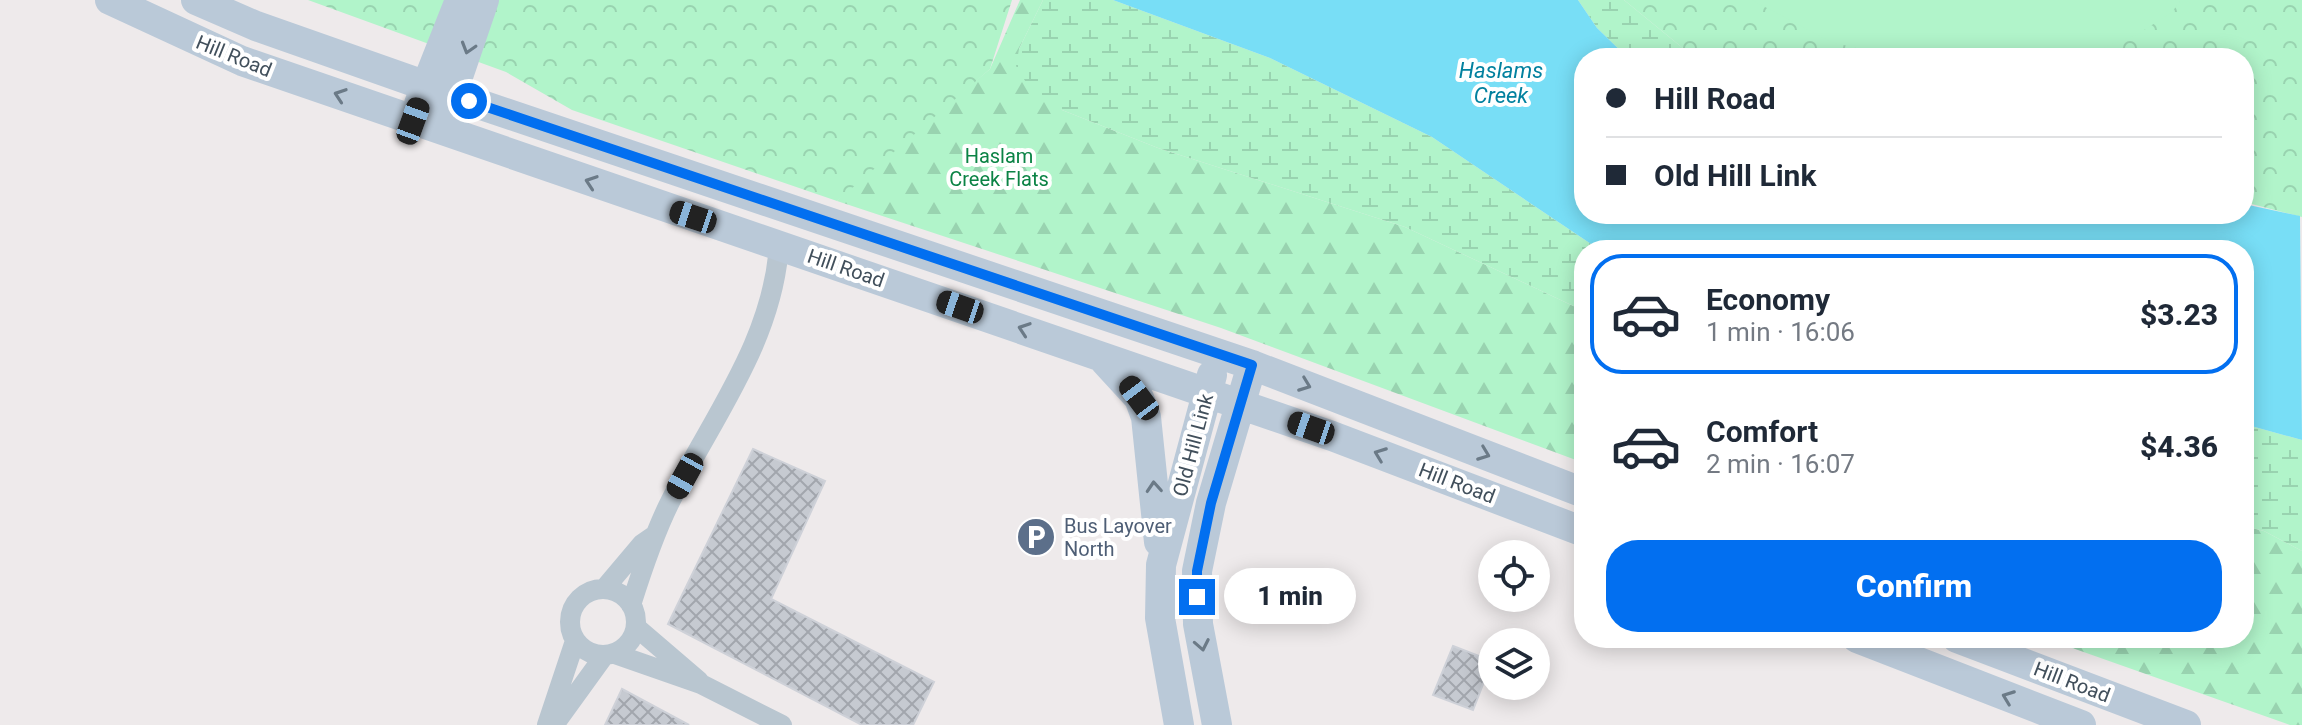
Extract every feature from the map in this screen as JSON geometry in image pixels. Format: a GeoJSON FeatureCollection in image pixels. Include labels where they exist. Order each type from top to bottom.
{"type":"FeatureCollection","features":[{"type":"Feature","properties":{"kind":"main road","name":"Hill Road"},"geometry":{"type":"LineString","coordinates":[[110,0],[242,61],[1332,436],[1574,528]]}},
{"type":"Feature","properties":{"kind":"main road","name":"Hill Road"},"geometry":{"type":"LineString","coordinates":[[196,0],[256,26],[439,91],[1252,365],[1574,489]]}},
{"type":"Feature","properties":{"kind":"main road"},"geometry":{"type":"LineString","coordinates":[[439,91],[460,0]]}},
{"type":"Feature","properties":{"kind":"main road"},"geometry":{"type":"LineString","coordinates":[[426,125],[439,91],[484,0]]}},
{"type":"Feature","properties":{"kind":"main road"},"geometry":{"type":"LineString","coordinates":[[762,200],[779,245]]}},
{"type":"Feature","properties":{"kind":"main road"},"geometry":{"type":"LineString","coordinates":[[1098,354],[1139,398],[1146,417],[1161,565]]}},
{"type":"Feature","properties":{"kind":"main road","name":"Old Hill Link"},"geometry":{"type":"LineString","coordinates":[[1179,725],[1160,618],[1161,565],[1217,354]]}},
{"type":"Feature","properties":{"kind":"main road","name":"Old Hill Link"},"geometry":{"type":"LineString","coordinates":[[1217,725],[1198,624],[1197,571],[1211,503],[1252,365]]}},
{"type":"Feature","properties":{"kind":"main road","name":"Hill Road"},"geometry":{"type":"LineString","coordinates":[[1883,648],[2081,725]]}},
{"type":"Feature","properties":{"kind":"main road","name":"Hill Road"},"geometry":{"type":"LineString","coordinates":[[1983,648],[2186,725]]}},
{"type":"Feature","properties":{"kind":"street"},"geometry":{"type":"LineString","coordinates":[[631,605],[655,535],[755,347],[777,281],[779,245]]}},
{"type":"Feature","properties":{"kind":"street"},"geometry":{"type":"LineString","coordinates":[[604,589],[642,544],[655,535]]}},
{"type":"Feature","properties":{"kind":"street"},"geometry":{"type":"LineString","coordinates":[[554,725],[610,655],[633,638],[636,627],[631,605],[624,596],[604,589],[584,594],[571,611],[570,632],[583,650],[610,655],[701,684],[782,725]]}},
{"type":"Feature","properties":{"kind":"street"},"geometry":{"type":"LineString","coordinates":[[636,627],[690,670],[701,684]]}},
{"type":"Feature","properties":{"kind":"street"},"geometry":{"type":"LineString","coordinates":[[547,725],[575,641]]}},
{"type":"Feature","properties":{"kind":"green space"},"geometry":{"type":"Polygon","coordinates":[[[308,0],[1012,0],[990,69],[837,201],[572,110],[506,72],[308,0]]]}},
{"type":"Feature","properties":{"kind":"green space","name":"Haslam Creek Flats"},"geometry":{"type":"Polygon","coordinates":[[[1020,0],[1043,0],[1019,49],[1062,110],[1158,148],[1405,227],[1574,306],[1574,459],[1221,328],[837,201],[857,179],[990,69],[1020,0]]]}},
{"type":"Feature","properties":{"kind":"green space"},"geometry":{"type":"Polygon","coordinates":[[[1043,0],[1113,0],[1270,58],[1432,137],[1585,240],[1574,240],[1574,306],[1405,227],[1158,148],[1062,110],[1030,89],[1016,66],[1019,49],[1043,0]]]}},
{"type":"Feature","properties":{"kind":"green space"},"geometry":{"type":"Polygon","coordinates":[[[1578,0],[1624,0],[1683,48],[1618,48],[1597,28],[1578,0]]]}},
{"type":"Feature","properties":{"kind":"green space"},"geometry":{"type":"Polygon","coordinates":[[[1624,0],[2302,0],[2302,217],[2254,205],[2254,48],[1683,48],[1624,0]]]}},
{"type":"Feature","properties":{"kind":"green space"},"geometry":{"type":"Polygon","coordinates":[[[1752,0],[2181,0],[2172,12],[2138,34],[2102,48],[1856,48],[1831,42],[1752,0]]]}},
{"type":"Feature","properties":{"kind":"green space"},"geometry":{"type":"Polygon","coordinates":[[[2254,427],[2302,440],[2302,551],[2254,528],[2254,427]]]}},
{"type":"Feature","properties":{"kind":"green space"},"geometry":{"type":"Polygon","coordinates":[[[2254,528],[2264,531],[2302,551],[2302,725],[2290,725],[2072,648],[2254,648],[2254,528]]]}},
{"type":"Feature","properties":{"kind":"water","name":"Haslams Creek"},"geometry":{"type":"Polygon","coordinates":[[[1113,0],[1578,0],[1597,28],[1618,48],[1574,48],[1574,224],[2254,224],[2254,206],[2300,216],[2302,440],[2254,427],[2254,240],[1585,240],[1432,137],[1270,58],[1113,0]]]}},
{"type":"Feature","properties":{"kind":"building"},"geometry":{"type":"Polygon","coordinates":[[[753,449],[825,481],[771,599],[934,682],[913,725],[862,725],[668,624],[753,449]]]}},
{"type":"Feature","properties":{"kind":"building"},"geometry":{"type":"Polygon","coordinates":[[[1453,646],[1478,656],[1478,697],[1473,710],[1433,695],[1453,646]]]}},
{"type":"Feature","properties":{"kind":"building"},"geometry":{"type":"Polygon","coordinates":[[[622,689],[689,725],[605,725],[622,689]]]}},
{"type":"Feature","properties":{"kind":"place","name":"Bus Layover North"},"geometry":{"type":"Point","coordinates":[1036,537]}},
{"type":"Feature","properties":{"kind":"route"},"geometry":{"type":"LineString","coordinates":[[469,101],[1252,365],[1211,503],[1197,571],[1197,597]]}}]}
